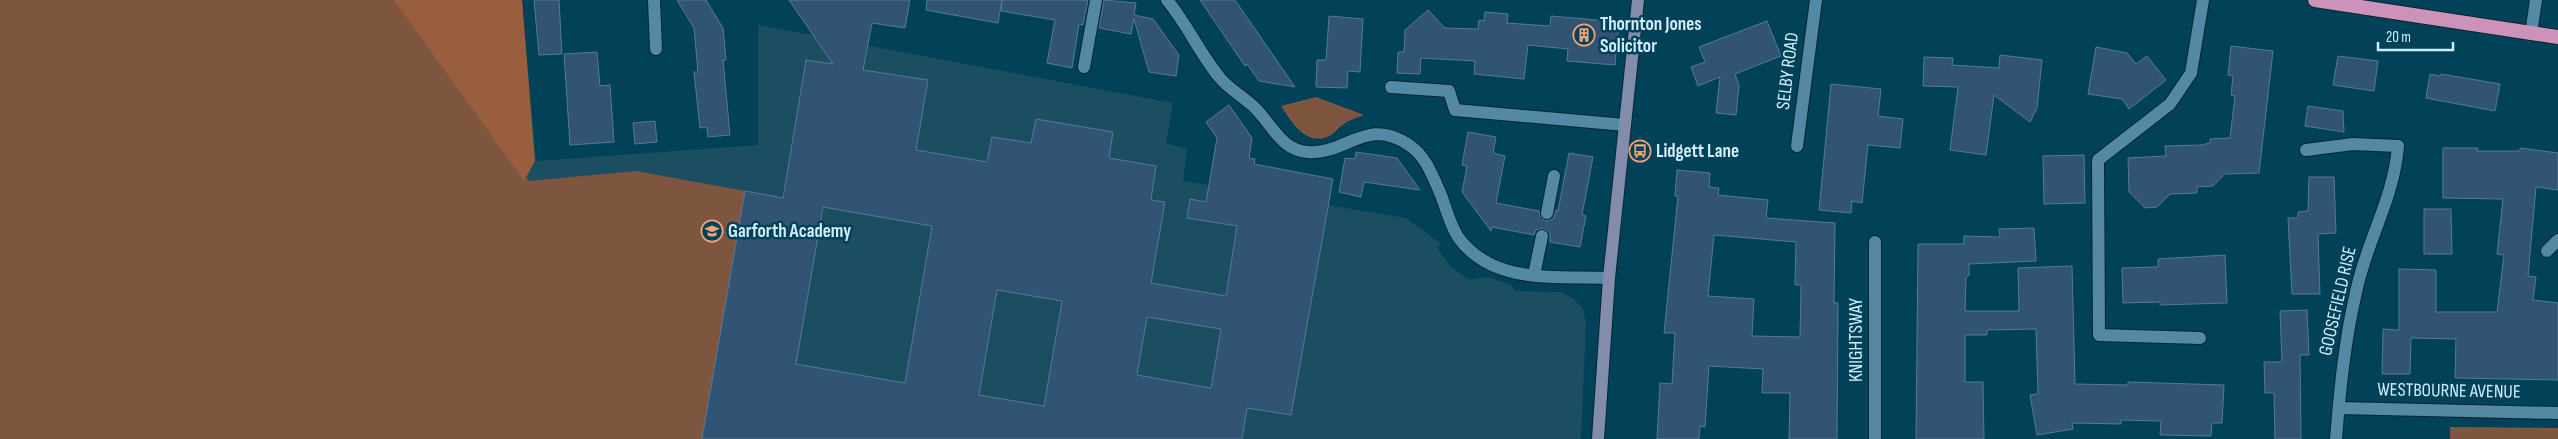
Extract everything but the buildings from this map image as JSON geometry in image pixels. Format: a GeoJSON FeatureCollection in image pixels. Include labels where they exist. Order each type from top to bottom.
{"type":"FeatureCollection","features":[{"type":"Feature","properties":{"kind":"highway"},"geometry":{"type":"LineString","coordinates":[[2315,0],[2558,37]]}},
{"type":"Feature","properties":{"kind":"main road"},"geometry":{"type":"LineString","coordinates":[[1598,439],[1609,278],[1638,0]]}},
{"type":"Feature","properties":{"kind":"street"},"geometry":{"type":"LineString","coordinates":[[654,0],[656,49]]}},
{"type":"Feature","properties":{"kind":"street"},"geometry":{"type":"LineString","coordinates":[[1084,68],[1096,0]]}},
{"type":"Feature","properties":{"kind":"street"},"geometry":{"type":"LineString","coordinates":[[1167,0],[1220,79],[1256,108],[1279,139],[1292,147],[1307,152],[1322,152],[1354,138],[1372,134],[1392,136],[1409,145],[1423,158],[1457,235],[1467,249],[1495,268],[1511,273],[1609,278]]}},
{"type":"Feature","properties":{"kind":"street","name":"SELBY ROAD"},"geometry":{"type":"LineString","coordinates":[[1797,146],[1816,0]]}},
{"type":"Feature","properties":{"kind":"street"},"geometry":{"type":"LineString","coordinates":[[2200,338],[2099,335],[2098,160],[2170,104],[2191,74],[2203,0]]}},
{"type":"Feature","properties":{"kind":"street"},"geometry":{"type":"LineString","coordinates":[[2531,34],[2536,0]]}},
{"type":"Feature","properties":{"kind":"street"},"geometry":{"type":"LineString","coordinates":[[1391,87],[1450,91],[1455,110],[1625,125]]}},
{"type":"Feature","properties":{"kind":"street","name":"GOOSEFIELD RISE"},"geometry":{"type":"LineString","coordinates":[[2306,150],[2353,144],[2398,146],[2393,186],[2374,232],[2357,287],[2341,370],[2336,439]]}},
{"type":"Feature","properties":{"kind":"street"},"geometry":{"type":"LineString","coordinates":[[1546,213],[1554,176]]}},
{"type":"Feature","properties":{"kind":"street"},"geometry":{"type":"LineString","coordinates":[[1534,275],[1542,236]]}},
{"type":"Feature","properties":{"kind":"street"},"geometry":{"type":"LineString","coordinates":[[2547,251],[2558,240]]}},
{"type":"Feature","properties":{"kind":"street","name":"KNIGHTSWAY"},"geometry":{"type":"LineString","coordinates":[[1875,242],[1875,439]]}},
{"type":"Feature","properties":{"kind":"street","name":"WESTBOURNE AVENUE"},"geometry":{"type":"LineString","coordinates":[[2338,408],[2558,412]]}},
{"type":"Feature","properties":{"kind":"shaded area","name":"Garforth Academy"},"geometry":{"type":"Polygon","coordinates":[[[0,0],[522,0],[536,161],[758,145],[758,25],[1173,103],[1166,143],[1187,149],[1183,181],[1406,218],[1440,243],[1438,249],[1449,265],[1469,280],[1488,277],[1511,285],[1515,291],[1561,292],[1574,299],[1583,309],[1586,322],[1581,439],[0,439],[0,0]]]}},
{"type":"Feature","properties":{"kind":"shaded area"},"geometry":{"type":"Polygon","coordinates":[[[0,0],[395,0],[529,181],[636,171],[745,191],[702,439],[0,439],[0,0]]]}},
{"type":"Feature","properties":{"kind":"shaded area"},"geometry":{"type":"Polygon","coordinates":[[[394,0],[522,0],[535,161],[524,181],[394,0]]]}},
{"type":"Feature","properties":{"kind":"shaded area"},"geometry":{"type":"Polygon","coordinates":[[[1316,97],[1364,115],[1345,123],[1331,135],[1322,138],[1308,136],[1295,126],[1281,106],[1316,97]]]}},
{"type":"Feature","properties":{"kind":"shaded area"},"geometry":{"type":"Polygon","coordinates":[[[2450,427],[2558,428],[2558,439],[2450,439],[2450,427]]]}},
{"type":"Feature","properties":{"kind":"place","name":"Thornton Jones Solicitor"},"geometry":{"type":"Point","coordinates":[1584,35]}},
{"type":"Feature","properties":{"kind":"place","name":"Lidgett Lane"},"geometry":{"type":"Point","coordinates":[1640,151]}},
{"type":"Feature","properties":{"kind":"place","name":"Garforth Academy"},"geometry":{"type":"Point","coordinates":[712,231]}}]}
